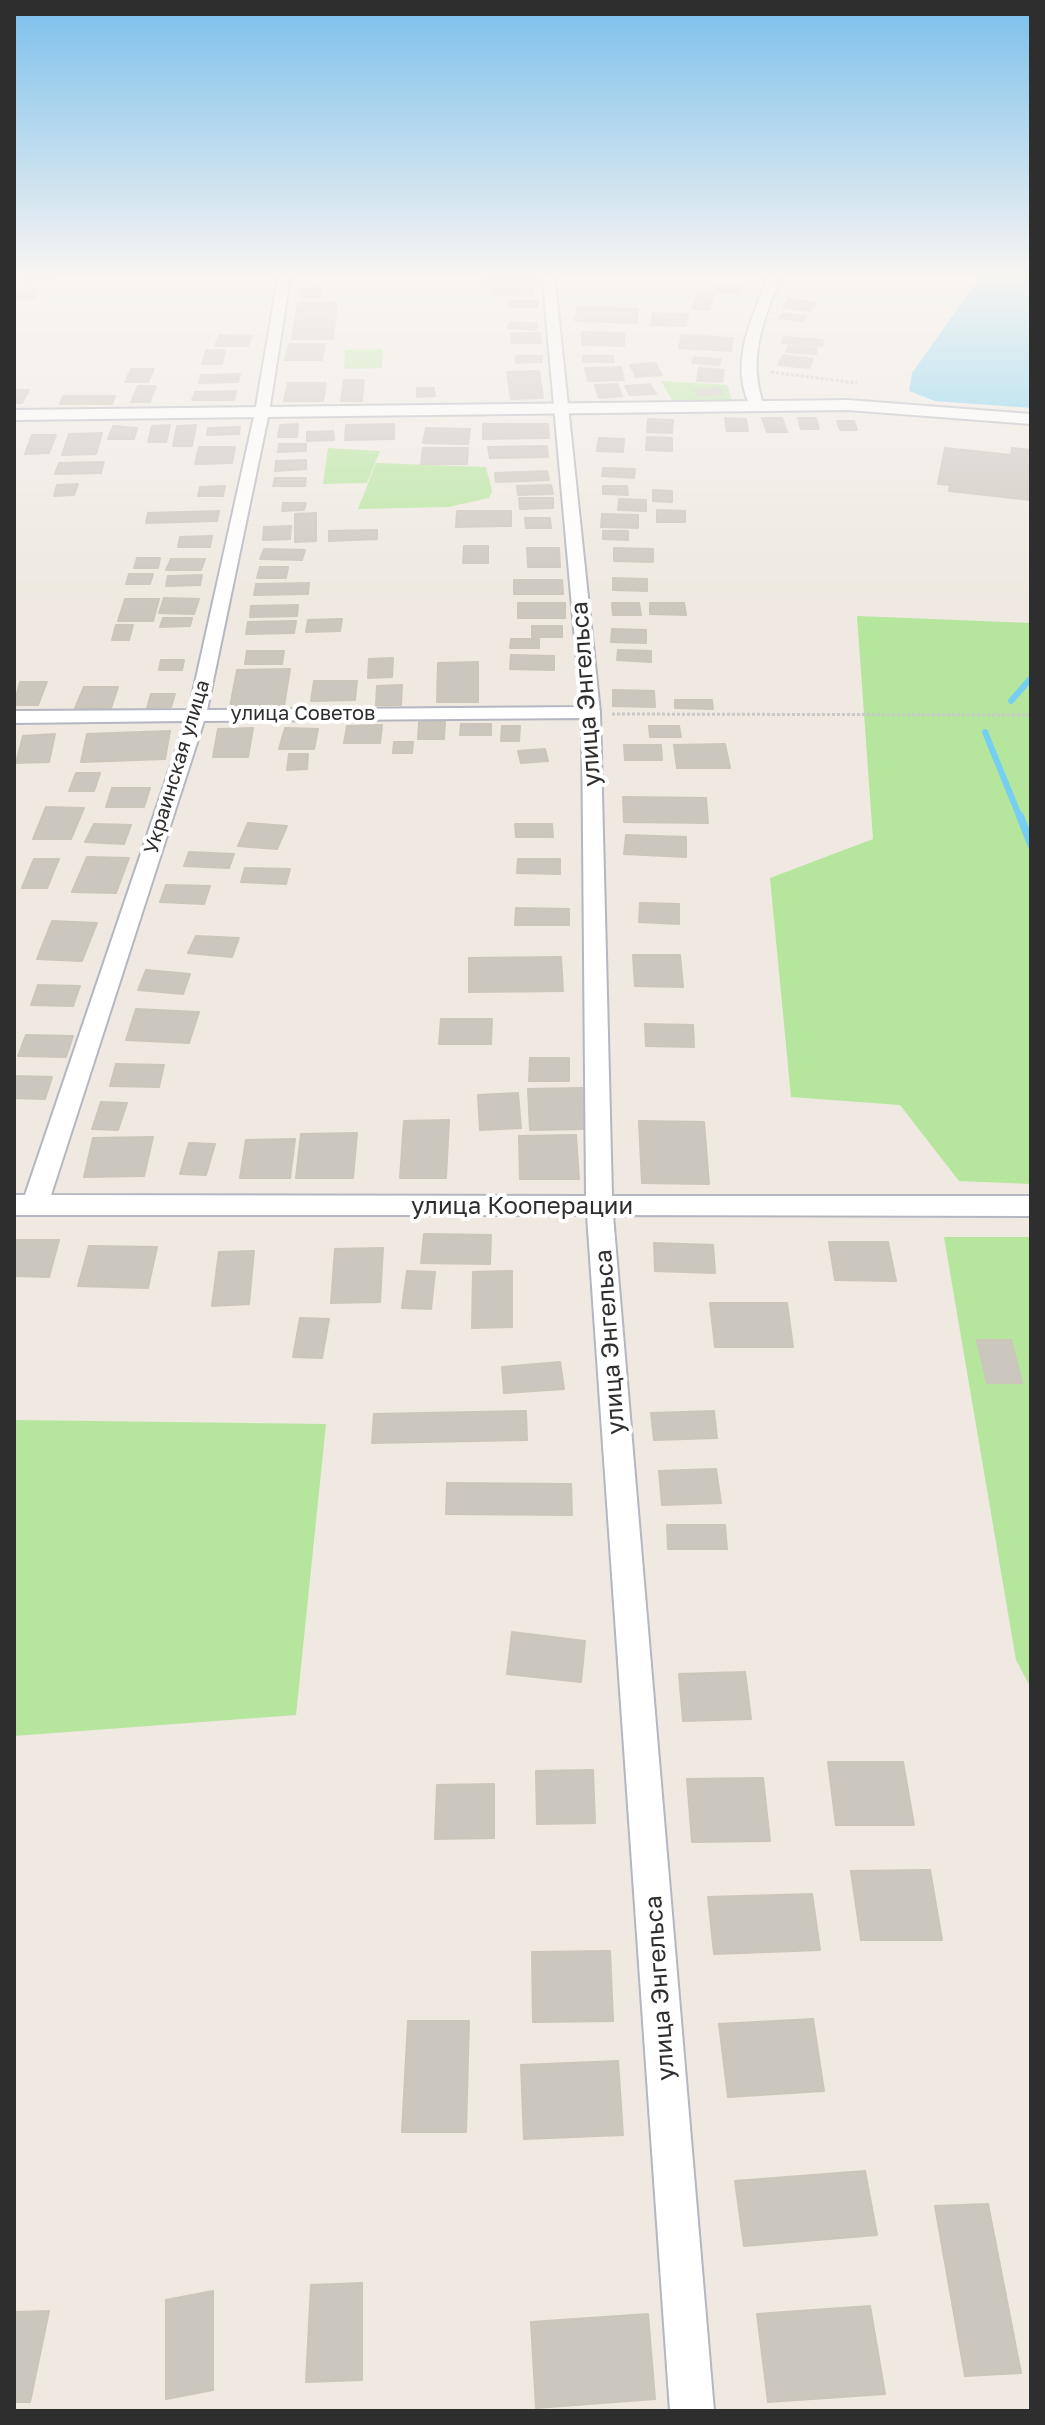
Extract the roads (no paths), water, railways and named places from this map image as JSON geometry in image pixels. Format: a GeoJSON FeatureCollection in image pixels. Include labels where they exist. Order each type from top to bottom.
{"type":"FeatureCollection","features":[{"type":"Feature","properties":{"kind":"street","name":"Украинская улица"},"geometry":{"type":"LineString","coordinates":[[24,1205],[197,715],[266,385]]}},
{"type":"Feature","properties":{"kind":"street","name":"улица Энгельса"},"geometry":{"type":"LineString","coordinates":[[560,385],[591,712],[599,1207],[692,2411]]}},
{"type":"Feature","properties":{"kind":"street"},"geometry":{"type":"LineString","coordinates":[[748,385],[757,406]]}},
{"type":"Feature","properties":{"kind":"street"},"geometry":{"type":"LineString","coordinates":[[14,415],[562,406],[848,405],[1031,419]]}},
{"type":"Feature","properties":{"kind":"street","name":"улица Советов"},"geometry":{"type":"LineString","coordinates":[[14,717],[591,712]]}},
{"type":"Feature","properties":{"kind":"street","name":"улица Кооперации"},"geometry":{"type":"LineString","coordinates":[[24,1205],[1031,1206]]}},
{"type":"Feature","properties":{"kind":"water"},"geometry":{"type":"Polygon","coordinates":[[[910,385],[1031,385],[1031,408],[935,401],[909,391],[910,385]]]}},
{"type":"Feature","properties":{"kind":"waterway"},"geometry":{"type":"LineString","coordinates":[[1011,701],[1031,678]]}},
{"type":"Feature","properties":{"kind":"waterway"},"geometry":{"type":"LineString","coordinates":[[985,732],[1020,818]]}},
{"type":"Feature","properties":{"kind":"waterway"},"geometry":{"type":"LineString","coordinates":[[1020,816],[1031,844]]}}]}
